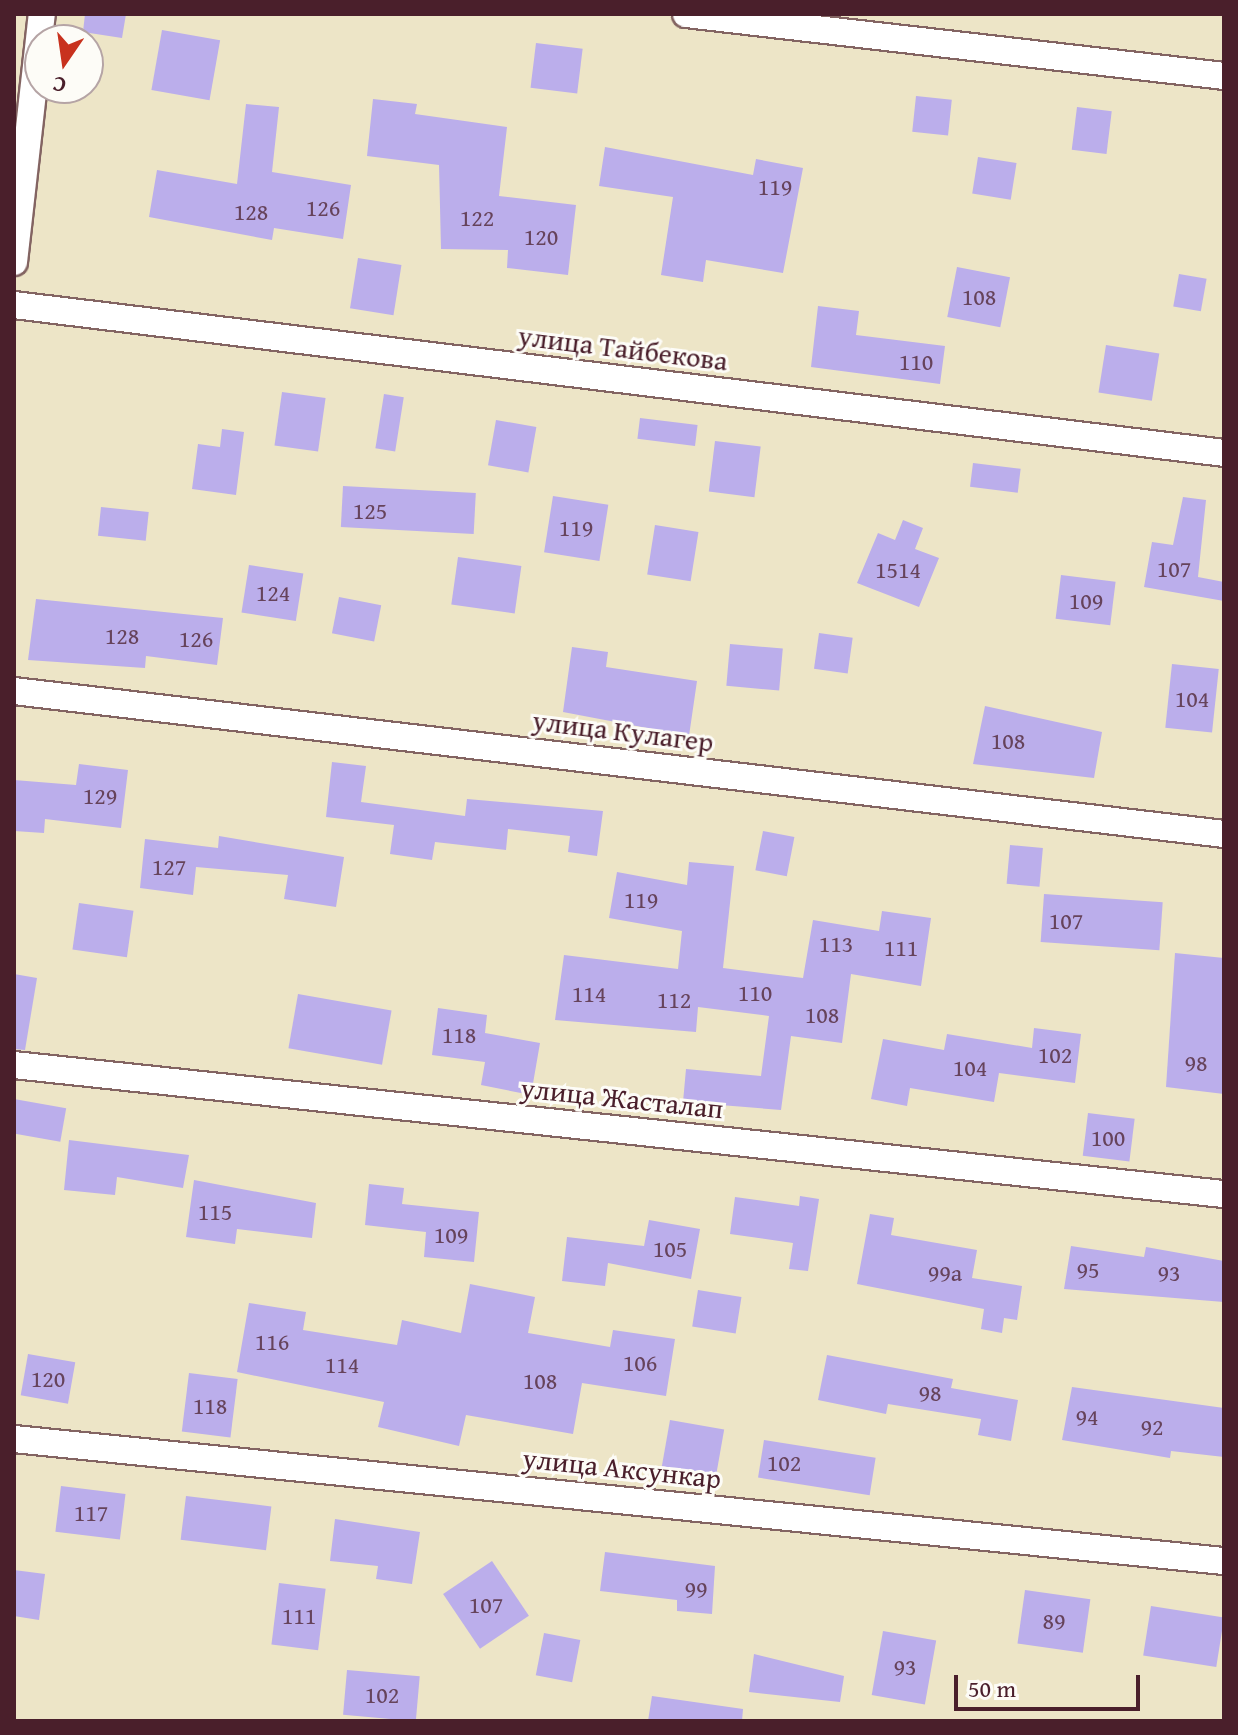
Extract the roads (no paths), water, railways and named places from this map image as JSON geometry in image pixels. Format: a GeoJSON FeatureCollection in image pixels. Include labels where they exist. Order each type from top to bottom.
{"type":"FeatureCollection","features":[{"type":"Feature","properties":{"kind":"street"},"geometry":{"type":"LineString","coordinates":[[14,262],[42,14]]}},
{"type":"Feature","properties":{"kind":"street"},"geometry":{"type":"LineString","coordinates":[[686,14],[1224,76]]}},
{"type":"Feature","properties":{"kind":"street","name":"улица Тайбекова"},"geometry":{"type":"LineString","coordinates":[[14,305],[1224,453]]}},
{"type":"Feature","properties":{"kind":"street","name":"улица Кулагер"},"geometry":{"type":"LineString","coordinates":[[14,691],[1224,834]]}},
{"type":"Feature","properties":{"kind":"street","name":"улица Жасталап"},"geometry":{"type":"LineString","coordinates":[[14,1065],[1224,1194]]}},
{"type":"Feature","properties":{"kind":"street","name":"улица Аксункар"},"geometry":{"type":"LineString","coordinates":[[14,1439],[1224,1561]]}}]}
